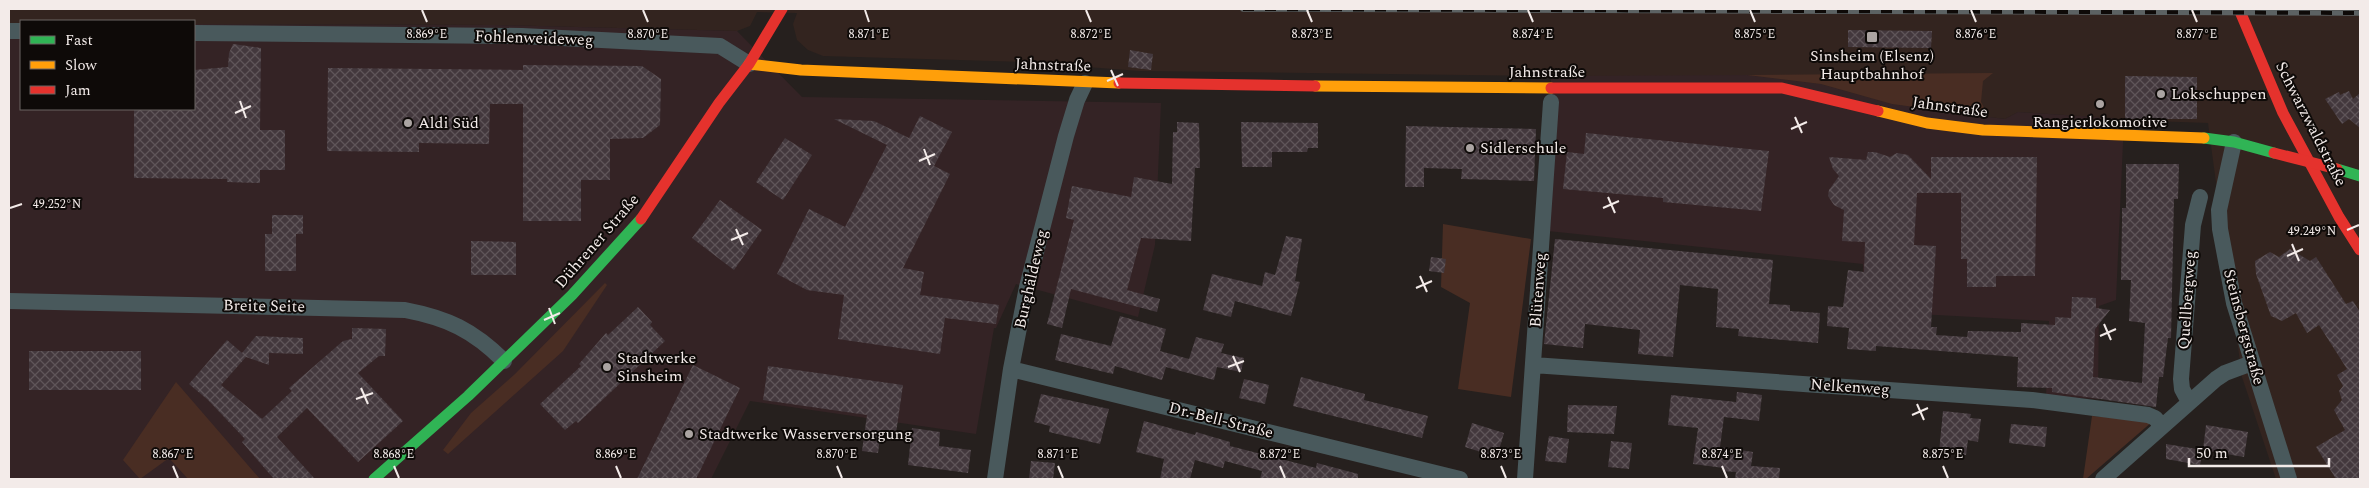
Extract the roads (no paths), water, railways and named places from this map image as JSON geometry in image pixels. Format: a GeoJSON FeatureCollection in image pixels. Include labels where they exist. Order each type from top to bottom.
{"type":"FeatureCollection","features":[{"type":"Feature","properties":{"kind":"street","name":"Dührener Straße"},"geometry":{"type":"LineString","coordinates":[[374,479],[468,396],[572,295],[638,224],[719,103],[749,64],[769,34],[782,9]]}},
{"type":"Feature","properties":{"kind":"street","name":"Schwarzwaldstraße"},"geometry":{"type":"LineString","coordinates":[[2239,9],[2283,113],[2339,217],[2360,250]]}},
{"type":"Feature","properties":{"kind":"street","name":"Fohlenweideweg"},"geometry":{"type":"LineString","coordinates":[[195,33],[522,36],[720,46],[749,64]]}},
{"type":"Feature","properties":{"kind":"street","name":"Jahnstraße"},"geometry":{"type":"LineString","coordinates":[[749,64],[801,70],[1085,83],[1432,88],[1782,88],[1928,123],[1983,130],[2190,136],[2234,142],[2360,176]]}},
{"type":"Feature","properties":{"kind":"street","name":"Burghäldeweg"},"geometry":{"type":"LineString","coordinates":[[995,479],[1011,369],[1028,287],[1061,155],[1077,100],[1085,83]]}},
{"type":"Feature","properties":{"kind":"street","name":"Blütenweg"},"geometry":{"type":"LineString","coordinates":[[1525,479],[1551,102]]}},
{"type":"Feature","properties":{"kind":"street","name":"Steinsbergstraße"},"geometry":{"type":"LineString","coordinates":[[2234,142],[2219,210],[2220,229],[2234,303],[2289,479]]}},
{"type":"Feature","properties":{"kind":"street","name":"Quellbergweg"},"geometry":{"type":"LineString","coordinates":[[2188,402],[2182,389],[2181,379],[2193,225],[2200,197]]}},
{"type":"Feature","properties":{"kind":"street","name":"Breite Seite"},"geometry":{"type":"LineString","coordinates":[[11,304],[405,310],[451,322],[483,342],[504,361]]}},
{"type":"Feature","properties":{"kind":"street"},"geometry":{"type":"LineString","coordinates":[[2103,479],[2188,402],[2225,373],[2252,363]]}},
{"type":"Feature","properties":{"kind":"street","name":"Nelkenweg"},"geometry":{"type":"LineString","coordinates":[[1533,365],[2032,400],[2148,415],[2155,418],[2162,426]]}},
{"type":"Feature","properties":{"kind":"street","name":"Dr.-Bell-Straße"},"geometry":{"type":"LineString","coordinates":[[1011,369],[1460,479]]}},
{"type":"Feature","properties":{"kind":"railway"},"geometry":{"type":"LineString","coordinates":[[1243,9],[2360,13]]}},
{"type":"Feature","properties":{"kind":"place","name":"Sinsheim (Elsenz) Hauptbahnhof"},"geometry":{"type":"Point","coordinates":[1872,37]}},
{"type":"Feature","properties":{"kind":"place","name":"Lokschuppen"},"geometry":{"type":"Point","coordinates":[2161,94]}},
{"type":"Feature","properties":{"kind":"place","name":"Rangierlokomotive"},"geometry":{"type":"Point","coordinates":[2100,104]}},
{"type":"Feature","properties":{"kind":"place","name":"Aldi Süd"},"geometry":{"type":"Point","coordinates":[408,123]}},
{"type":"Feature","properties":{"kind":"place","name":"Sidlerschule"},"geometry":{"type":"Point","coordinates":[1470,148]}},
{"type":"Feature","properties":{"kind":"place","name":"Stadtwerke Sinsheim"},"geometry":{"type":"Point","coordinates":[607,367]}},
{"type":"Feature","properties":{"kind":"place","name":"Stadtwerke Wasserversorgung"},"geometry":{"type":"Point","coordinates":[689,434]}}]}
